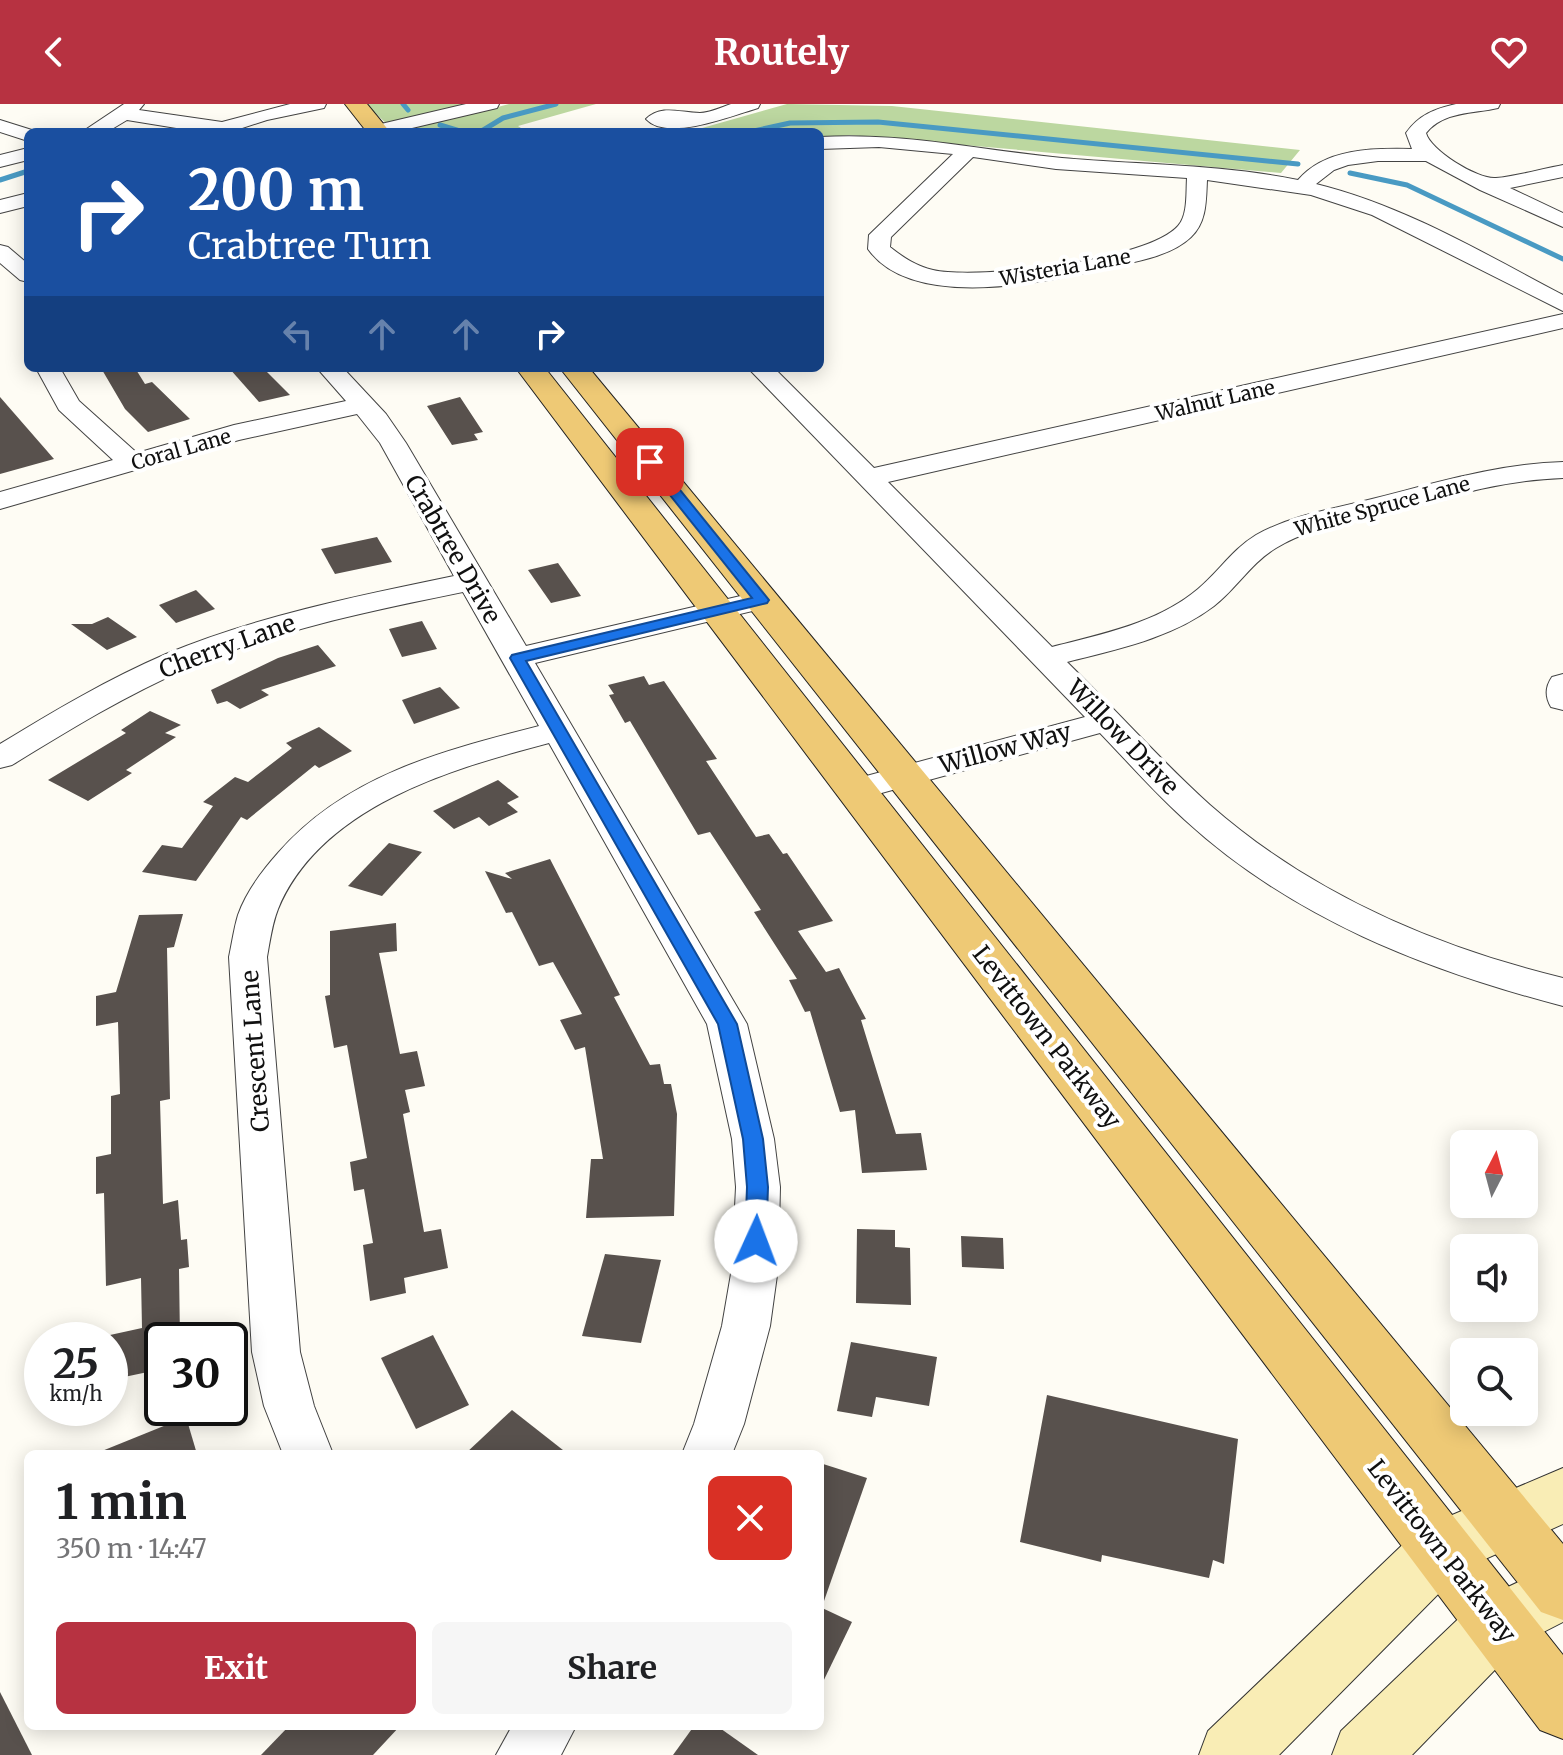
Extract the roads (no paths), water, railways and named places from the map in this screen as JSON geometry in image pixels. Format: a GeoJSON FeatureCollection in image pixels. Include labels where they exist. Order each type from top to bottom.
{"type":"FeatureCollection","features":[{"type":"Feature","properties":{"kind":"main road"},"geometry":{"type":"LineString","coordinates":[[356,104],[374,128]]}},
{"type":"Feature","properties":{"kind":"main road","name":"Levittown Parkway"},"geometry":{"type":"LineString","coordinates":[[534,372],[740,605],[904,776],[1563,1591]]}},
{"type":"Feature","properties":{"kind":"main road","name":"Levittown Parkway"},"geometry":{"type":"LineString","coordinates":[[577,372],[740,605],[856,789],[1563,1707]]}},
{"type":"Feature","properties":{"kind":"main road"},"geometry":{"type":"LineString","coordinates":[[1232,1755],[1441,1549],[1563,1495]]}},
{"type":"Feature","properties":{"kind":"main road"},"geometry":{"type":"LineString","coordinates":[[1365,1755],[1498,1623],[1563,1591]]}},
{"type":"Feature","properties":{"kind":"street"},"geometry":{"type":"LineString","coordinates":[[389,128],[490,104]]}},
{"type":"Feature","properties":{"kind":"street"},"geometry":{"type":"LineString","coordinates":[[692,118],[751,104]]}},
{"type":"Feature","properties":{"kind":"street"},"geometry":{"type":"LineString","coordinates":[[1491,104],[1445,113],[1425,122],[1416,133],[1416,139],[1429,155],[1563,221]]}},
{"type":"Feature","properties":{"kind":"street"},"geometry":{"type":"LineString","coordinates":[[223,128],[263,115],[324,107]]}},
{"type":"Feature","properties":{"kind":"street"},"geometry":{"type":"LineString","coordinates":[[98,128],[129,109],[209,128]]}},
{"type":"Feature","properties":{"kind":"street"},"geometry":{"type":"LineString","coordinates":[[0,126],[24,134]]}},
{"type":"Feature","properties":{"kind":"street"},"geometry":{"type":"LineString","coordinates":[[824,143],[886,141],[1077,166],[1197,174],[1303,187],[1383,212],[1563,304]]}},
{"type":"Feature","properties":{"kind":"street","name":"Wisteria Lane"},"geometry":{"type":"LineString","coordinates":[[968,151],[880,235],[879,249],[892,262],[937,278],[989,281],[1147,251],[1190,228],[1196,217],[1197,174]]}},
{"type":"Feature","properties":{"kind":"street"},"geometry":{"type":"LineString","coordinates":[[0,161],[24,155]]}},
{"type":"Feature","properties":{"kind":"street"},"geometry":{"type":"LineString","coordinates":[[1303,187],[1316,173],[1342,162],[1381,156],[1429,155]]}},
{"type":"Feature","properties":{"kind":"street"},"geometry":{"type":"LineString","coordinates":[[1487,186],[1563,171]]}},
{"type":"Feature","properties":{"kind":"street"},"geometry":{"type":"LineString","coordinates":[[0,207],[24,200]]}},
{"type":"Feature","properties":{"kind":"street"},"geometry":{"type":"LineString","coordinates":[[0,252],[24,272]]}},
{"type":"Feature","properties":{"kind":"street","name":"Walnut Lane"},"geometry":{"type":"LineString","coordinates":[[868,478],[1563,321]]}},
{"type":"Feature","properties":{"kind":"street"},"geometry":{"type":"LineString","coordinates":[[50,372],[68,405],[132,463]]}},
{"type":"Feature","properties":{"kind":"street","name":"Crabtree Drive"},"geometry":{"type":"LineString","coordinates":[[333,372],[364,405],[393,443],[727,1024],[753,1139],[758,1187],[755,1268],[746,1326],[719,1424],[709,1450]]}},
{"type":"Feature","properties":{"kind":"street","name":"Willow Drive"},"geometry":{"type":"LineString","coordinates":[[764,372],[1197,812],[1274,873],[1332,907],[1397,938],[1468,965],[1563,992]]}},
{"type":"Feature","properties":{"kind":"street","name":"Coral Lane"},"geometry":{"type":"LineString","coordinates":[[0,501],[234,433],[364,405]]}},
{"type":"Feature","properties":{"kind":"street","name":"White Spruce Lane"},"geometry":{"type":"LineString","coordinates":[[1046,658],[1127,636],[1176,616],[1205,598],[1253,549],[1291,530],[1492,477],[1563,470]]}},
{"type":"Feature","properties":{"kind":"street","name":"Cherry Lane"},"geometry":{"type":"LineString","coordinates":[[0,758],[138,679],[209,649],[308,616],[472,581]]}},
{"type":"Feature","properties":{"kind":"street"},"geometry":{"type":"LineString","coordinates":[[517,658],[740,605]]}},
{"type":"Feature","properties":{"kind":"street"},"geometry":{"type":"LineString","coordinates":[[1563,684],[1563,700]]}},
{"type":"Feature","properties":{"kind":"street","name":"Willow Way"},"geometry":{"type":"LineString","coordinates":[[856,789],[1107,721]]}},
{"type":"Feature","properties":{"kind":"street","name":"Crescent Lane"},"geometry":{"type":"LineString","coordinates":[[306,1450],[289,1406],[276,1352],[248,957],[257,915],[269,889],[296,852],[346,809],[391,783],[424,769],[557,731]]}},
{"type":"Feature","properties":{"kind":"street"},"geometry":{"type":"LineString","coordinates":[[525,1755],[545,1730]]}},
{"type":"Feature","properties":{"kind":"waterway"},"geometry":{"type":"LineString","coordinates":[[403,104],[408,110]]}},
{"type":"Feature","properties":{"kind":"waterway"},"geometry":{"type":"LineString","coordinates":[[487,128],[503,118],[556,104]]}},
{"type":"Feature","properties":{"kind":"waterway"},"geometry":{"type":"LineString","coordinates":[[767,128],[790,123],[878,122],[1298,164]]}},
{"type":"Feature","properties":{"kind":"waterway"},"geometry":{"type":"LineString","coordinates":[[440,125],[450,128]]}},
{"type":"Feature","properties":{"kind":"waterway"},"geometry":{"type":"LineString","coordinates":[[0,180],[24,172]]}},
{"type":"Feature","properties":{"kind":"waterway"},"geometry":{"type":"LineString","coordinates":[[1350,173],[1407,185],[1563,259]]}}]}
